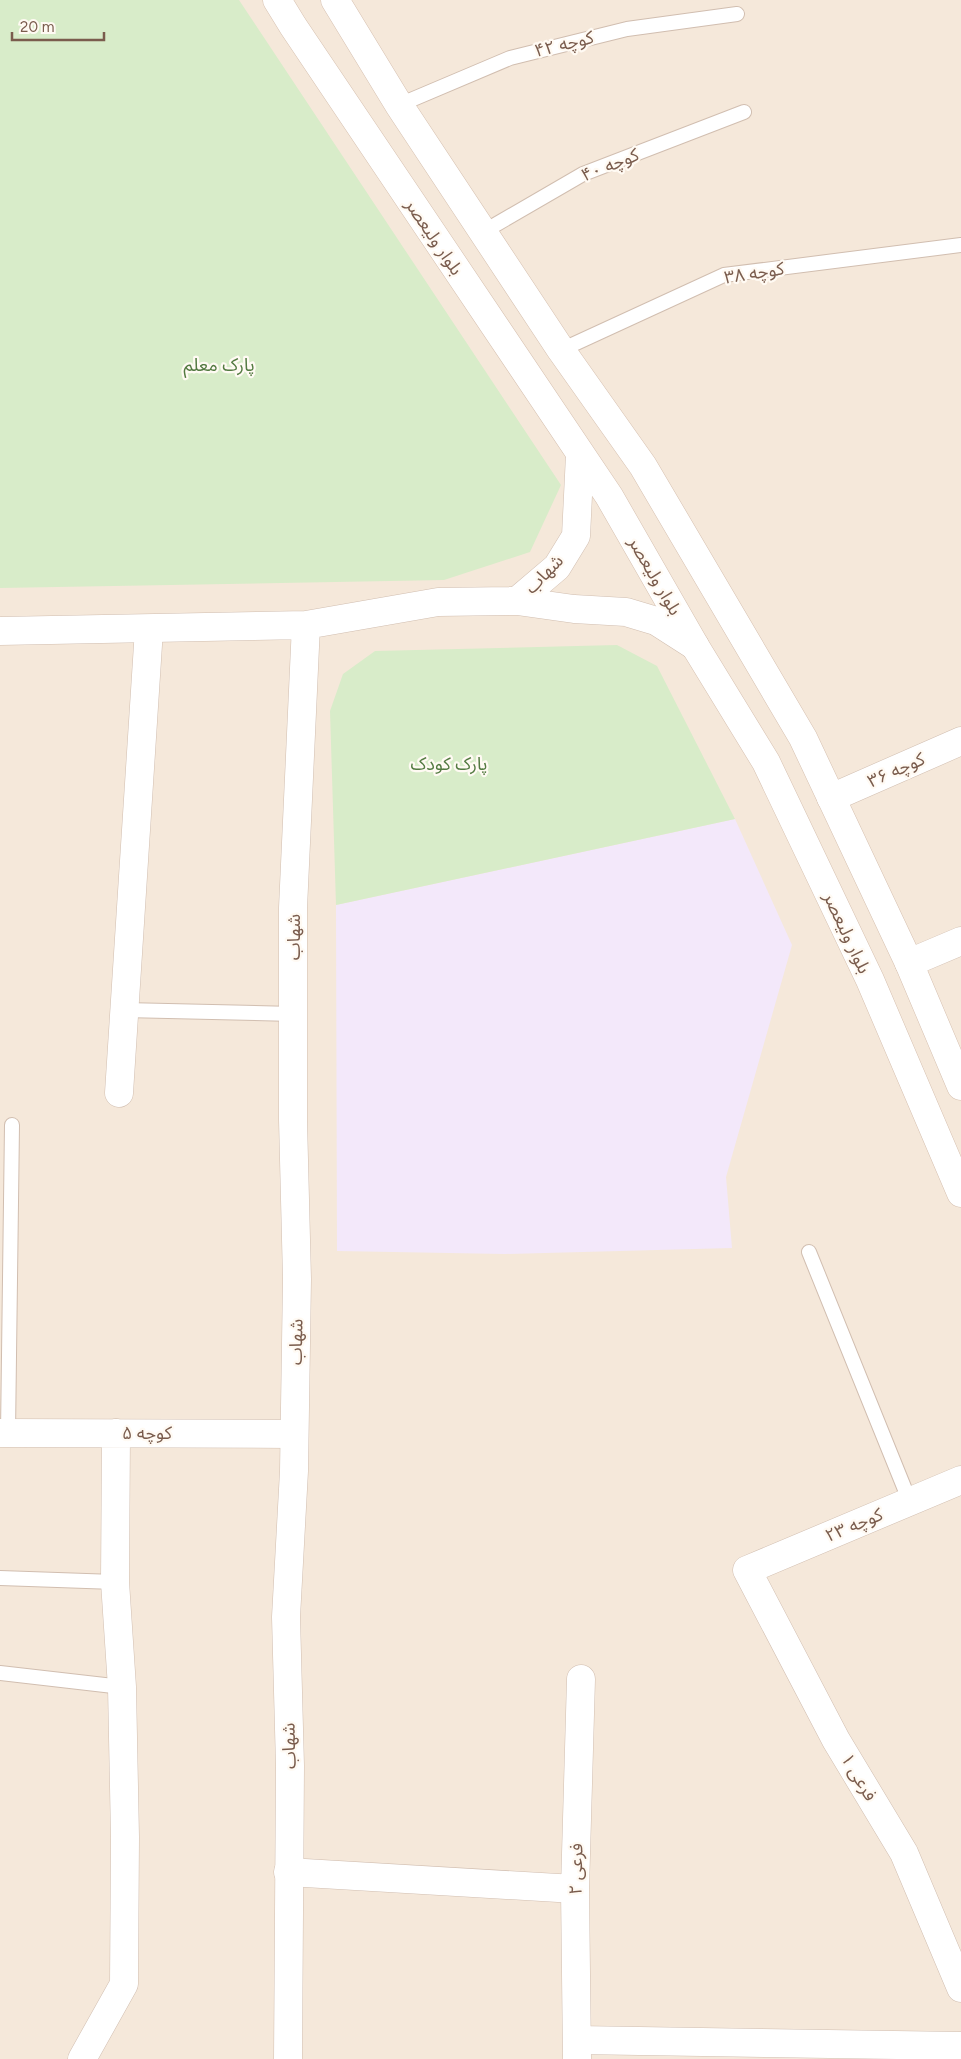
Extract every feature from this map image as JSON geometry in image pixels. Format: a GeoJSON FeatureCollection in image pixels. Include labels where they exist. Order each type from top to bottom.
{"type":"FeatureCollection","features":[{"type":"Feature","properties":{"kind":"street","name":"بلوار ولیعصر"},"geometry":{"type":"LineString","coordinates":[[278,0],[609,496],[695,646],[766,762],[870,980],[961,1193]]}},
{"type":"Feature","properties":{"kind":"street"},"geometry":{"type":"LineString","coordinates":[[336,0],[399,105],[561,350],[643,466],[803,738],[909,963],[961,1086]]}},
{"type":"Feature","properties":{"kind":"street","name":"شهاب"},"geometry":{"type":"LineString","coordinates":[[0,631],[306,625],[438,602],[517,601],[557,567],[576,536],[580,455]]}},
{"type":"Feature","properties":{"kind":"street"},"geometry":{"type":"LineString","coordinates":[[517,601],[574,610],[626,612],[656,622],[695,646]]}},
{"type":"Feature","properties":{"kind":"street","name":"شهاب"},"geometry":{"type":"LineString","coordinates":[[288,2059],[290,1766],[286,1617],[294,1434],[297,1279],[293,908],[306,625]]}},
{"type":"Feature","properties":{"kind":"street"},"geometry":{"type":"LineString","coordinates":[[118,1093],[149,629]]}},
{"type":"Feature","properties":{"kind":"street","name":"۳۶ کوچه"},"geometry":{"type":"LineString","coordinates":[[831,798],[961,741]]}},
{"type":"Feature","properties":{"kind":"street"},"geometry":{"type":"LineString","coordinates":[[909,963],[961,941]]}},
{"type":"Feature","properties":{"kind":"street","name":"کوچه ۵"},"geometry":{"type":"LineString","coordinates":[[4,1433],[294,1434]]}},
{"type":"Feature","properties":{"kind":"street"},"geometry":{"type":"LineString","coordinates":[[82,2059],[124,1984],[125,1836],[122,1686],[115,1582],[116,1433]]}},
{"type":"Feature","properties":{"kind":"street","name":"کوچه ۲۳"},"geometry":{"type":"LineString","coordinates":[[747,1570],[961,1480]]}},
{"type":"Feature","properties":{"kind":"street","name":"فرعی ۱"},"geometry":{"type":"LineString","coordinates":[[747,1570],[836,1740],[904,1853],[961,1988]]}},
{"type":"Feature","properties":{"kind":"street","name":"فرعی ۲"},"geometry":{"type":"LineString","coordinates":[[577,2049],[575,1889],[581,1679]]}},
{"type":"Feature","properties":{"kind":"street"},"geometry":{"type":"LineString","coordinates":[[288,1872],[575,1889]]}},
{"type":"Feature","properties":{"kind":"street"},"geometry":{"type":"LineString","coordinates":[[577,2049],[814,2051],[961,2046]]}},
{"type":"Feature","properties":{"kind":"lane","name":"کوچه ۴۲"},"geometry":{"type":"LineString","coordinates":[[399,105],[510,58],[627,29],[737,14]]}},
{"type":"Feature","properties":{"kind":"lane","name":"کوچه ۴۰"},"geometry":{"type":"LineString","coordinates":[[483,232],[583,174],[744,112]]}},
{"type":"Feature","properties":{"kind":"lane","name":"کوچه ۳۸"},"geometry":{"type":"LineString","coordinates":[[561,350],[724,276],[961,245]]}},
{"type":"Feature","properties":{"kind":"lane"},"geometry":{"type":"LineString","coordinates":[[124,1010],[294,1014]]}},
{"type":"Feature","properties":{"kind":"lane"},"geometry":{"type":"LineString","coordinates":[[4,1433],[12,1125]]}},
{"type":"Feature","properties":{"kind":"lane"},"geometry":{"type":"LineString","coordinates":[[809,1252],[910,1502]]}},
{"type":"Feature","properties":{"kind":"lane"},"geometry":{"type":"LineString","coordinates":[[0,1578],[115,1582]]}},
{"type":"Feature","properties":{"kind":"lane"},"geometry":{"type":"LineString","coordinates":[[0,1673],[122,1686]]}},
{"type":"Feature","properties":{"kind":"shaded area"},"geometry":{"type":"Polygon","coordinates":[[[0,0],[961,0],[961,2059],[0,2059],[0,0]]]}},
{"type":"Feature","properties":{"kind":"shaded area"},"geometry":{"type":"Polygon","coordinates":[[[735,819],[792,945],[726,1177],[732,1248],[505,1254],[337,1251],[336,905],[735,819]]]}},
{"type":"Feature","properties":{"kind":"green space","name":"پارک معلم"},"geometry":{"type":"Polygon","coordinates":[[[0,0],[239,0],[561,485],[530,552],[444,580],[0,588],[0,0]]]}},
{"type":"Feature","properties":{"kind":"green space","name":"پارک کودک"},"geometry":{"type":"Polygon","coordinates":[[[617,645],[657,666],[735,819],[336,905],[330,711],[343,674],[375,651],[617,645]]]}}]}
